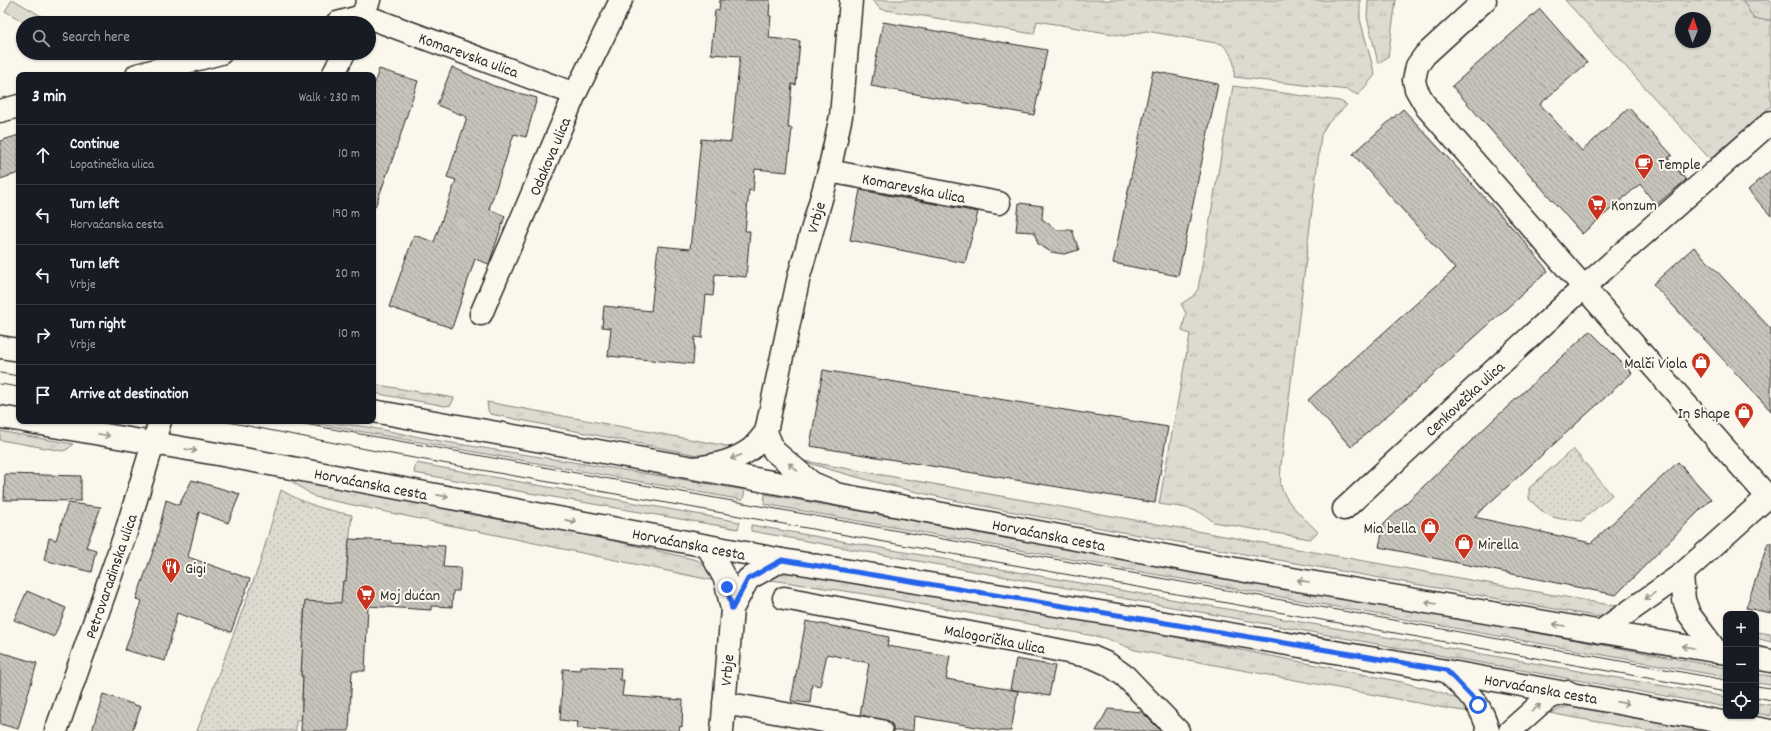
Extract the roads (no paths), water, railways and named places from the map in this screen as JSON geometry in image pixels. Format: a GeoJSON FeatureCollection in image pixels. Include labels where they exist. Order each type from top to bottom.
{"type":"FeatureCollection","features":[{"type":"Feature","properties":{"kind":"street","name":"Odakova ulica"},"geometry":{"type":"LineString","coordinates":[[481,314],[575,94],[621,0]]}},
{"type":"Feature","properties":{"kind":"street","name":"Vrbje"},"geometry":{"type":"LineString","coordinates":[[691,468],[714,466],[744,454],[752,448],[766,432],[798,276],[829,171],[841,116],[851,0]]}},
{"type":"Feature","properties":{"kind":"street"},"geometry":{"type":"LineString","coordinates":[[1485,0],[1425,55],[1417,66],[1414,80],[1416,89],[1427,108],[1584,287],[1650,365],[1770,495],[1682,574],[1600,632]]}},
{"type":"Feature","properties":{"kind":"street","name":"Komarevska ulica"},"geometry":{"type":"LineString","coordinates":[[376,18],[575,94]]}},
{"type":"Feature","properties":{"kind":"street"},"geometry":{"type":"LineString","coordinates":[[149,72],[195,60]]}},
{"type":"Feature","properties":{"kind":"street"},"geometry":{"type":"LineString","coordinates":[[334,72],[340,60]]}},
{"type":"Feature","properties":{"kind":"street"},"geometry":{"type":"LineString","coordinates":[[0,111],[16,107]]}},
{"type":"Feature","properties":{"kind":"street","name":"Cenkovečka ulica"},"geometry":{"type":"LineString","coordinates":[[1344,509],[1584,287],[1771,122]]}},
{"type":"Feature","properties":{"kind":"street","name":"Komarevska ulica"},"geometry":{"type":"LineString","coordinates":[[829,171],[999,203]]}},
{"type":"Feature","properties":{"kind":"street"},"geometry":{"type":"LineString","coordinates":[[0,347],[16,350]]}},
{"type":"Feature","properties":{"kind":"street","name":"Horvaćanska cesta"},"geometry":{"type":"LineString","coordinates":[[376,412],[838,494],[1251,572],[1722,652]]}},
{"type":"Feature","properties":{"kind":"street"},"geometry":{"type":"LineString","coordinates":[[0,417],[16,420]]}},
{"type":"Feature","properties":{"kind":"street","name":"Horvaćanska cesta"},"geometry":{"type":"LineString","coordinates":[[42,424],[153,443],[708,547],[1446,670],[1771,731]]}},
{"type":"Feature","properties":{"kind":"street","name":"Petrovaradinska ulica"},"geometry":{"type":"LineString","coordinates":[[56,731],[126,532],[159,424]]}},
{"type":"Feature","properties":{"kind":"street"},"geometry":{"type":"LineString","coordinates":[[766,432],[774,451],[799,473],[812,483],[838,494]]}},
{"type":"Feature","properties":{"kind":"street","name":"Vrbje"},"geometry":{"type":"LineString","coordinates":[[708,547],[725,579],[732,609],[722,731]]}},
{"type":"Feature","properties":{"kind":"street","name":"Vrbje"},"geometry":{"type":"LineString","coordinates":[[732,609],[748,579],[782,560]]}},
{"type":"Feature","properties":{"kind":"street"},"geometry":{"type":"LineString","coordinates":[[1682,574],[1684,600],[1689,614],[1722,652]]}},
{"type":"Feature","properties":{"kind":"street","name":"Malogorička ulica"},"geometry":{"type":"LineString","coordinates":[[784,598],[1092,657],[1108,664],[1125,676],[1178,731]]}},
{"type":"Feature","properties":{"kind":"street"},"geometry":{"type":"LineString","coordinates":[[1759,659],[1771,661]]}},
{"type":"Feature","properties":{"kind":"street"},"geometry":{"type":"LineString","coordinates":[[1446,670],[1478,705],[1484,716],[1488,731]]}},
{"type":"Feature","properties":{"kind":"street"},"geometry":{"type":"LineString","coordinates":[[1510,731],[1539,705],[1551,697],[1568,692]]}},
{"type":"Feature","properties":{"kind":"street"},"geometry":{"type":"LineString","coordinates":[[724,703],[881,731]]}},
{"type":"Feature","properties":{"kind":"tram line"},"geometry":{"type":"LineString","coordinates":[[0,373],[16,376]]}},
{"type":"Feature","properties":{"kind":"tram line"},"geometry":{"type":"LineString","coordinates":[[0,384],[16,387]]}},
{"type":"Feature","properties":{"kind":"tram line"},"geometry":{"type":"LineString","coordinates":[[238,424],[386,453],[1723,691]]}},
{"type":"Feature","properties":{"kind":"tram line"},"geometry":{"type":"LineString","coordinates":[[305,424],[1723,679]]}},
{"type":"Feature","properties":{"kind":"tram line"},"geometry":{"type":"LineString","coordinates":[[1759,686],[1771,688]]}},
{"type":"Feature","properties":{"kind":"tram line"},"geometry":{"type":"LineString","coordinates":[[1759,698],[1771,700]]}},
{"type":"Feature","properties":{"kind":"place","name":"Temple"},"geometry":{"type":"Point","coordinates":[1644,180]}},
{"type":"Feature","properties":{"kind":"place","name":"Konzum"},"geometry":{"type":"Point","coordinates":[1597,221]}},
{"type":"Feature","properties":{"kind":"place","name":"Malči Viola"},"geometry":{"type":"Point","coordinates":[1701,379]}},
{"type":"Feature","properties":{"kind":"place","name":"In Shape"},"geometry":{"type":"Point","coordinates":[1744,429]}},
{"type":"Feature","properties":{"kind":"place","name":"Mia bella"},"geometry":{"type":"Point","coordinates":[1430,544]}},
{"type":"Feature","properties":{"kind":"place","name":"Mirella"},"geometry":{"type":"Point","coordinates":[1464,560]}},
{"type":"Feature","properties":{"kind":"place","name":"Gigi"},"geometry":{"type":"Point","coordinates":[171,584]}},
{"type":"Feature","properties":{"kind":"place","name":"Moj dućan"},"geometry":{"type":"Point","coordinates":[366,611]}}]}
